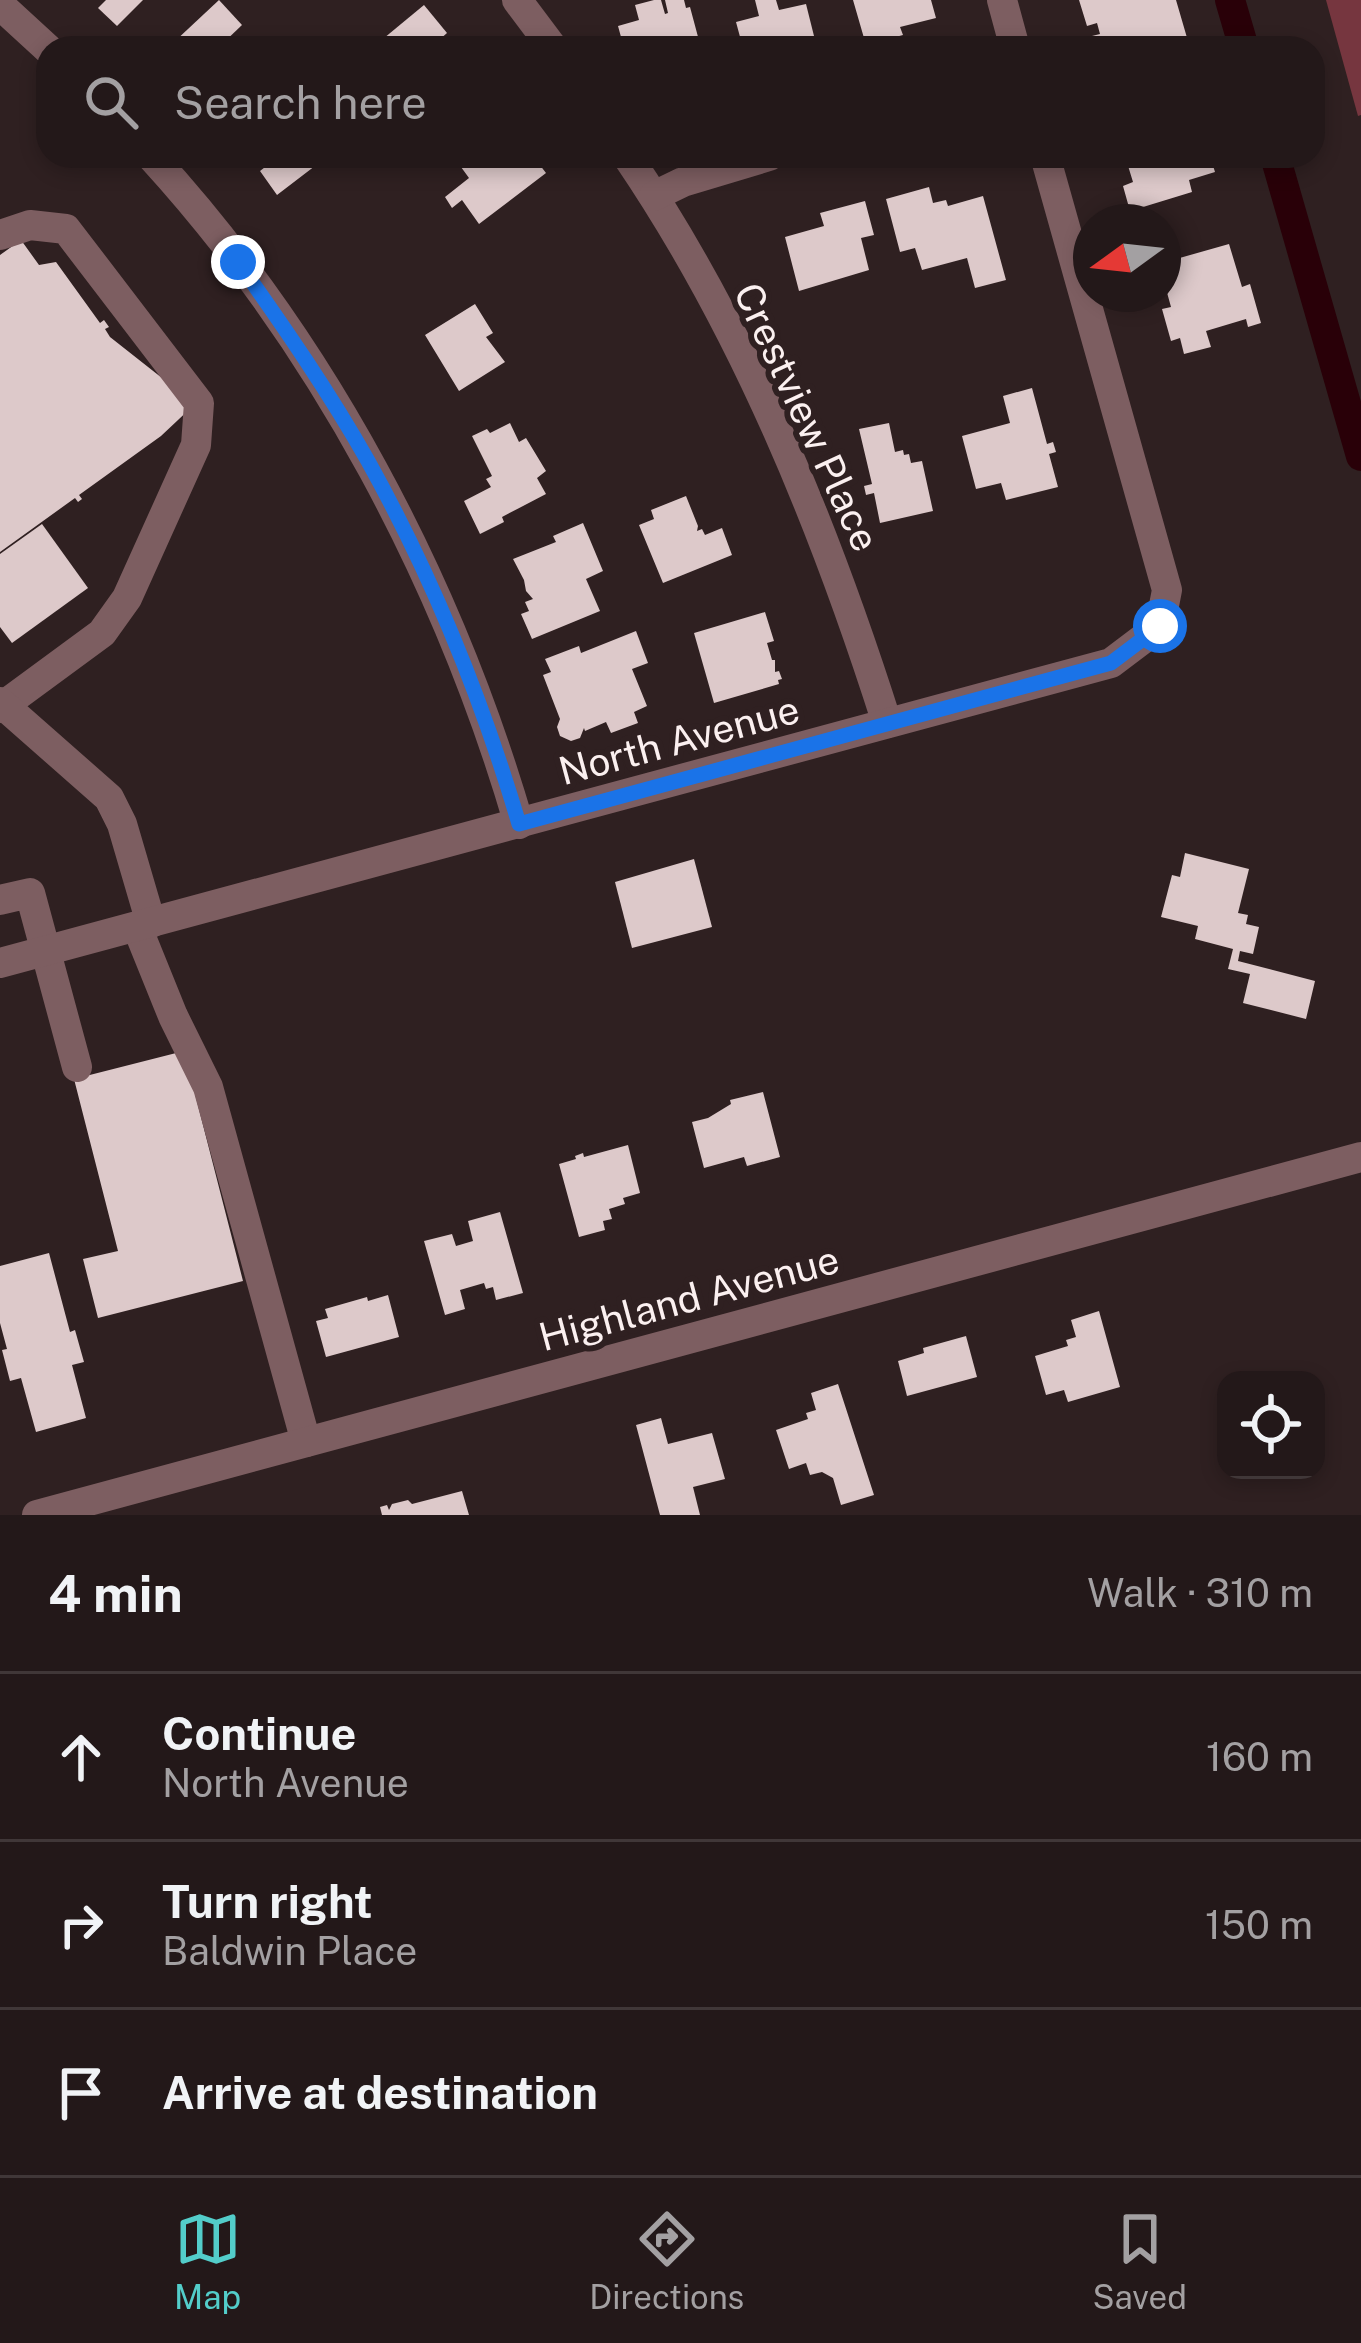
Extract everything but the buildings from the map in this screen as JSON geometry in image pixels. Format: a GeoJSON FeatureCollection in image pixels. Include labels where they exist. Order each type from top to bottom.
{"type":"FeatureCollection","features":[{"type":"Feature","properties":{"kind":"street"},"geometry":{"type":"LineString","coordinates":[[518,0],[544,36]]}},
{"type":"Feature","properties":{"kind":"street"},"geometry":{"type":"LineString","coordinates":[[1002,0],[1012,36]]}},
{"type":"Feature","properties":{"kind":"street"},"geometry":{"type":"LineString","coordinates":[[0,5],[36,38]]}},
{"type":"Feature","properties":{"kind":"street"},"geometry":{"type":"LineString","coordinates":[[162,168],[238,262],[305,357],[367,460],[460,656],[519,824]]}},
{"type":"Feature","properties":{"kind":"street","name":"Crestview Place"},"geometry":{"type":"LineString","coordinates":[[635,168],[754,380],[853,616],[887,723]]}},
{"type":"Feature","properties":{"kind":"street"},"geometry":{"type":"LineString","coordinates":[[654,196],[729,168]]}},
{"type":"Feature","properties":{"kind":"street","name":"North Avenue"},"geometry":{"type":"LineString","coordinates":[[0,963],[1111,663],[1160,626],[1167,590],[1049,168]]}},
{"type":"Feature","properties":{"kind":"street"},"geometry":{"type":"LineString","coordinates":[[0,235],[30,225],[66,230],[199,403],[196,445],[128,598],[102,633],[1,705],[109,798],[122,824],[144,925],[173,1016],[208,1087],[306,1442]]}},
{"type":"Feature","properties":{"kind":"street"},"geometry":{"type":"LineString","coordinates":[[0,900],[30,893],[77,1066]]}},
{"type":"Feature","properties":{"kind":"street","name":"Highland Avenue"},"geometry":{"type":"LineString","coordinates":[[37,1515],[1361,1157]]}},
{"type":"Feature","properties":{"kind":"shaded area"},"geometry":{"type":"Polygon","coordinates":[[[1326,0],[1361,0],[1358,116],[1326,0]]]}},
{"type":"Feature","properties":{"kind":"waterway"},"geometry":{"type":"LineString","coordinates":[[1230,0],[1240,36]]}},
{"type":"Feature","properties":{"kind":"waterway"},"geometry":{"type":"LineString","coordinates":[[1278,168],[1361,456]]}},
{"type":"Feature","properties":{"kind":"route"},"geometry":{"type":"LineString","coordinates":[[238,262],[305,357],[407,536],[460,656],[519,824],[1111,663],[1160,626]]}}]}
